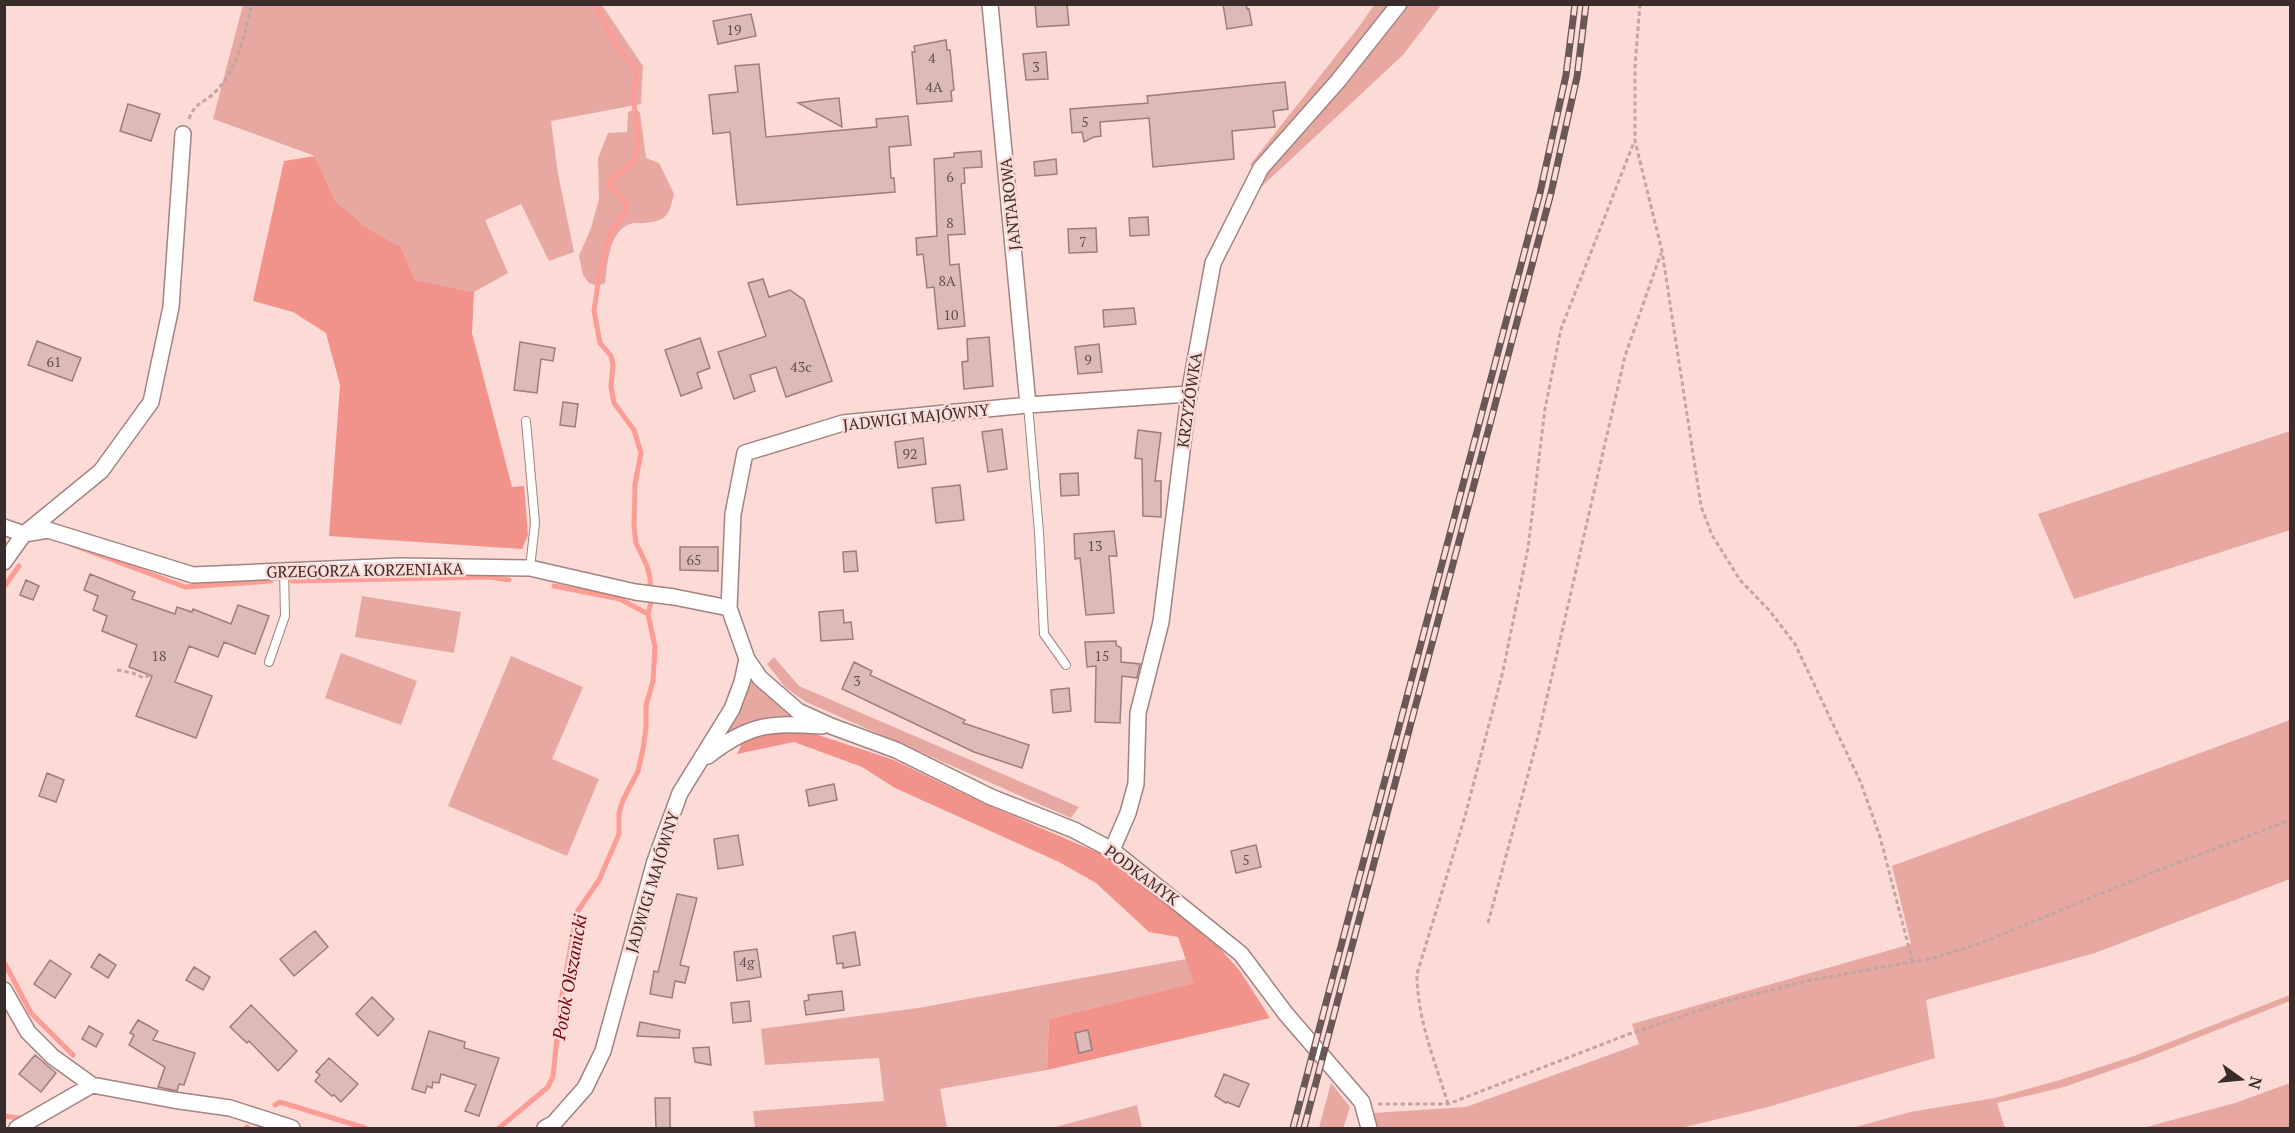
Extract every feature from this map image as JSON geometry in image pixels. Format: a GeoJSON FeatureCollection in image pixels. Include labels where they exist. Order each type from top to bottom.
{"type":"FeatureCollection","features":[{"type":"Feature","properties":{"kind":"street","name":"JANTAROWA"},"geometry":{"type":"LineString","coordinates":[[990,4],[1028,405]]}},
{"type":"Feature","properties":{"kind":"street","name":"KRZYŻÓWKA"},"geometry":{"type":"LineString","coordinates":[[1112,850],[1128,813],[1136,784],[1138,713],[1161,622],[1188,394],[1213,263],[1260,168],[1338,81],[1399,4]]}},
{"type":"Feature","properties":{"kind":"street"},"geometry":{"type":"LineString","coordinates":[[4,562],[24,534],[101,471],[151,402],[171,307],[183,134]]}},
{"type":"Feature","properties":{"kind":"street"},"geometry":{"type":"LineString","coordinates":[[1028,405],[1188,394]]}},
{"type":"Feature","properties":{"kind":"street","name":"JADWIGI MAJÓWNY"},"geometry":{"type":"LineString","coordinates":[[545,1128],[554,1123],[585,1088],[603,1052],[656,861],[680,793],[732,710],[742,682],[747,659],[729,608],[733,514],[745,453],[843,423],[1028,405]]}},
{"type":"Feature","properties":{"kind":"street","name":"GRZEGORZA KORZENIAKA"},"geometry":{"type":"LineString","coordinates":[[4,527],[24,534],[48,530],[193,575],[400,566],[530,568],[635,592],[729,608]]}},
{"type":"Feature","properties":{"kind":"street","name":"PODKAMYK"},"geometry":{"type":"LineString","coordinates":[[747,659],[760,678],[798,711],[896,750],[991,797],[1074,830],[1112,850],[1240,954],[1292,1022],[1362,1102],[1369,1128]]}},
{"type":"Feature","properties":{"kind":"street","name":"PODKAMYK"},"geometry":{"type":"LineString","coordinates":[[699,764],[731,738],[756,727],[791,724],[831,726]]}},
{"type":"Feature","properties":{"kind":"street"},"geometry":{"type":"LineString","coordinates":[[4,990],[28,1032],[53,1057],[92,1085],[230,1108],[274,1127],[292,1128]]}},
{"type":"Feature","properties":{"kind":"street"},"geometry":{"type":"LineString","coordinates":[[17,1128],[92,1085]]}},
{"type":"Feature","properties":{"kind":"lane","name":"JANTAROWA"},"geometry":{"type":"LineString","coordinates":[[1028,405],[1039,532],[1044,634],[1066,665]]}},
{"type":"Feature","properties":{"kind":"lane"},"geometry":{"type":"LineString","coordinates":[[526,421],[535,523],[530,568]]}},
{"type":"Feature","properties":{"kind":"lane"},"geometry":{"type":"LineString","coordinates":[[269,662],[285,616],[284,571]]}},
{"type":"Feature","properties":{"kind":"path"},"geometry":{"type":"LineString","coordinates":[[183,134],[192,108],[217,91],[237,62],[252,4]]}},
{"type":"Feature","properties":{"kind":"path"},"geometry":{"type":"LineString","coordinates":[[1640,4],[1635,66],[1635,141],[1662,251],[1701,506],[1712,536],[1740,580],[1795,644],[1861,783],[1880,837],[1913,963]]}},
{"type":"Feature","properties":{"kind":"path"},"geometry":{"type":"LineString","coordinates":[[1448,1104],[1417,1000],[1417,974],[1465,816],[1503,671],[1528,548],[1545,409],[1561,329],[1635,141]]}},
{"type":"Feature","properties":{"kind":"path"},"geometry":{"type":"LineString","coordinates":[[1488,923],[1537,741],[1624,356],[1662,251]]}},
{"type":"Feature","properties":{"kind":"path"},"geometry":{"type":"LineString","coordinates":[[117,670],[144,678],[150,675]]}},
{"type":"Feature","properties":{"kind":"path"},"geometry":{"type":"LineString","coordinates":[[1362,1102],[1398,1105],[1448,1104],[1629,1034],[1724,1002],[1806,981],[1934,958],[1981,942],[2145,875],[2290,820]]}},
{"type":"Feature","properties":{"kind":"shaded area"},"geometry":{"type":"Polygon","coordinates":[[[243,5],[602,5],[643,66],[641,104],[551,121],[558,174],[574,252],[549,261],[521,204],[485,220],[508,273],[474,292],[415,280],[401,247],[369,229],[336,202],[315,156],[213,119],[243,5]]]}},
{"type":"Feature","properties":{"kind":"shaded area"},"geometry":{"type":"Polygon","coordinates":[[[1374,5],[1393,5],[1256,170],[1250,165],[1374,5]]]}},
{"type":"Feature","properties":{"kind":"shaded area"},"geometry":{"type":"Polygon","coordinates":[[[1405,5],[1441,5],[1403,55],[1258,190],[1223,252],[1267,166],[1405,5]]]}},
{"type":"Feature","properties":{"kind":"shaded area"},"geometry":{"type":"Polygon","coordinates":[[[636,109],[640,113],[646,158],[659,163],[674,194],[666,216],[658,221],[632,223],[618,234],[610,249],[605,283],[598,286],[589,283],[583,275],[579,256],[591,228],[599,199],[598,158],[608,133],[627,132],[628,112],[636,109]]]}},
{"type":"Feature","properties":{"kind":"shaded area"},"geometry":{"type":"Polygon","coordinates":[[[315,156],[336,202],[369,229],[401,247],[415,280],[474,292],[472,333],[512,487],[524,486],[528,535],[522,549],[329,536],[340,385],[326,333],[293,312],[253,301],[284,161],[315,156]]]}},
{"type":"Feature","properties":{"kind":"shaded area"},"geometry":{"type":"Polygon","coordinates":[[[2290,431],[2290,530],[2074,599],[2038,514],[2290,431]]]}},
{"type":"Feature","properties":{"kind":"shaded area"},"geometry":{"type":"Polygon","coordinates":[[[362,596],[461,612],[454,653],[355,637],[362,596]]]}},
{"type":"Feature","properties":{"kind":"shaded area"},"geometry":{"type":"Polygon","coordinates":[[[341,653],[417,681],[401,725],[325,698],[341,653]]]}},
{"type":"Feature","properties":{"kind":"shaded area"},"geometry":{"type":"Polygon","coordinates":[[[511,656],[583,687],[552,759],[599,779],[567,856],[448,806],[511,656]]]}},
{"type":"Feature","properties":{"kind":"shaded area"},"geometry":{"type":"Polygon","coordinates":[[[774,657],[799,686],[1079,807],[1071,818],[806,702],[786,688],[767,664],[774,657]]]}},
{"type":"Feature","properties":{"kind":"shaded area"},"geometry":{"type":"Polygon","coordinates":[[[755,681],[801,717],[760,722],[741,728],[721,739],[750,682],[755,681]]]}},
{"type":"Feature","properties":{"kind":"shaded area"},"geometry":{"type":"Polygon","coordinates":[[[2290,720],[2290,879],[2095,953],[1926,1000],[1935,1058],[1768,1107],[1681,1128],[1378,1128],[1373,1113],[1466,1107],[1639,1044],[1632,1024],[1911,944],[1892,866],[2290,720]]]}},
{"type":"Feature","properties":{"kind":"shaded area"},"geometry":{"type":"Polygon","coordinates":[[[797,728],[894,760],[983,803],[1108,857],[1200,926],[1240,971],[1270,1018],[1047,1070],[1049,1019],[1194,983],[1178,937],[1149,932],[1096,883],[1059,862],[895,788],[862,767],[794,742],[737,754],[743,741],[797,728]]]}},
{"type":"Feature","properties":{"kind":"shaded area"},"geometry":{"type":"Polygon","coordinates":[[[1186,959],[1195,983],[1049,1019],[1047,1070],[940,1089],[947,1128],[755,1128],[753,1111],[884,1101],[879,1058],[765,1065],[761,1029],[918,1008],[1186,959]]]}},
{"type":"Feature","properties":{"kind":"shaded area"},"geometry":{"type":"Polygon","coordinates":[[[2290,995],[2290,1001],[2144,1059],[2064,1087],[1997,1103],[2005,1128],[1852,1128],[1910,1112],[1995,1098],[2060,1080],[2134,1056],[2290,995]]]}},
{"type":"Feature","properties":{"kind":"shaded area"},"geometry":{"type":"Polygon","coordinates":[[[1331,1083],[1350,1107],[1345,1128],[1319,1128],[1331,1083]]]}},
{"type":"Feature","properties":{"kind":"shaded area"},"geometry":{"type":"Polygon","coordinates":[[[2290,1083],[2290,1128],[2143,1128],[2235,1103],[2290,1083]]]}},
{"type":"Feature","properties":{"kind":"shaded area"},"geometry":{"type":"Polygon","coordinates":[[[1137,1105],[1142,1128],[1052,1128],[1137,1105]]]}},
{"type":"Feature","properties":{"kind":"building"},"geometry":{"type":"Polygon","coordinates":[[[1035,4],[1067,4],[1069,25],[1037,27],[1035,4]]]}},
{"type":"Feature","properties":{"kind":"building"},"geometry":{"type":"Polygon","coordinates":[[[1223,4],[1246,4],[1252,25],[1227,29],[1223,4]]]}},
{"type":"Feature","properties":{"kind":"building"},"geometry":{"type":"Polygon","coordinates":[[[751,14],[756,36],[718,44],[713,21],[751,14]]]}},
{"type":"Feature","properties":{"kind":"building"},"geometry":{"type":"Polygon","coordinates":[[[946,40],[947,50],[950,50],[954,90],[951,91],[952,101],[917,104],[912,52],[915,52],[914,46],[946,40]]]}},
{"type":"Feature","properties":{"kind":"building"},"geometry":{"type":"Polygon","coordinates":[[[1046,52],[1048,79],[1026,80],[1023,54],[1046,52]]]}},
{"type":"Feature","properties":{"kind":"building"},"geometry":{"type":"Polygon","coordinates":[[[759,64],[766,137],[877,127],[876,119],[908,116],[911,145],[889,147],[891,178],[894,178],[895,192],[737,205],[730,132],[713,134],[709,95],[738,92],[735,66],[759,64]]]}},
{"type":"Feature","properties":{"kind":"building"},"geometry":{"type":"Polygon","coordinates":[[[1285,82],[1288,109],[1273,111],[1275,127],[1232,131],[1234,159],[1153,167],[1149,118],[1100,122],[1101,136],[1084,142],[1082,132],[1072,133],[1070,109],[1148,103],[1147,96],[1285,82]]]}},
{"type":"Feature","properties":{"kind":"building"},"geometry":{"type":"Polygon","coordinates":[[[839,98],[842,127],[798,103],[819,100],[839,98]]]}},
{"type":"Feature","properties":{"kind":"building"},"geometry":{"type":"Polygon","coordinates":[[[128,104],[160,114],[151,141],[120,131],[128,104]]]}},
{"type":"Feature","properties":{"kind":"building"},"geometry":{"type":"Polygon","coordinates":[[[981,151],[982,167],[964,168],[965,183],[961,184],[965,234],[948,235],[950,265],[959,264],[965,326],[938,329],[934,287],[927,288],[923,254],[917,255],[916,238],[937,236],[934,159],[954,157],[954,153],[981,151]]]}},
{"type":"Feature","properties":{"kind":"building"},"geometry":{"type":"Polygon","coordinates":[[[1056,159],[1057,174],[1035,176],[1034,162],[1056,159]]]}},
{"type":"Feature","properties":{"kind":"building"},"geometry":{"type":"Polygon","coordinates":[[[1148,217],[1149,235],[1130,236],[1129,218],[1148,217]]]}},
{"type":"Feature","properties":{"kind":"building"},"geometry":{"type":"Polygon","coordinates":[[[1096,228],[1097,252],[1069,253],[1068,229],[1096,228]]]}},
{"type":"Feature","properties":{"kind":"building"},"geometry":{"type":"Polygon","coordinates":[[[763,279],[769,297],[790,290],[804,300],[832,381],[786,397],[776,367],[750,375],[755,391],[734,399],[718,352],[766,336],[748,283],[763,279]]]}},
{"type":"Feature","properties":{"kind":"building"},"geometry":{"type":"Polygon","coordinates":[[[1134,308],[1136,324],[1104,327],[1103,310],[1134,308]]]}},
{"type":"Feature","properties":{"kind":"building"},"geometry":{"type":"Polygon","coordinates":[[[989,337],[993,386],[964,389],[962,362],[968,361],[967,339],[989,337]]]}},
{"type":"Feature","properties":{"kind":"building"},"geometry":{"type":"Polygon","coordinates":[[[700,338],[710,368],[697,373],[702,388],[681,396],[665,350],[700,338]]]}},
{"type":"Feature","properties":{"kind":"building"},"geometry":{"type":"Polygon","coordinates":[[[37,341],[81,358],[72,381],[28,365],[37,341]]]}},
{"type":"Feature","properties":{"kind":"building"},"geometry":{"type":"Polygon","coordinates":[[[520,342],[555,348],[553,361],[541,359],[537,393],[514,390],[520,342]]]}},
{"type":"Feature","properties":{"kind":"building"},"geometry":{"type":"Polygon","coordinates":[[[1099,344],[1102,372],[1078,374],[1075,347],[1099,344]]]}},
{"type":"Feature","properties":{"kind":"building"},"geometry":{"type":"Polygon","coordinates":[[[563,402],[578,404],[575,427],[560,425],[563,402]]]}},
{"type":"Feature","properties":{"kind":"building"},"geometry":{"type":"Polygon","coordinates":[[[1002,429],[1007,469],[988,472],[982,432],[1002,429]]]}},
{"type":"Feature","properties":{"kind":"building"},"geometry":{"type":"Polygon","coordinates":[[[1138,430],[1161,433],[1155,481],[1161,481],[1161,517],[1143,516],[1142,459],[1135,458],[1138,430]]]}},
{"type":"Feature","properties":{"kind":"building"},"geometry":{"type":"Polygon","coordinates":[[[923,438],[926,464],[898,468],[895,442],[923,438]]]}},
{"type":"Feature","properties":{"kind":"building"},"geometry":{"type":"Polygon","coordinates":[[[1078,473],[1079,495],[1061,496],[1060,474],[1078,473]]]}},
{"type":"Feature","properties":{"kind":"building"},"geometry":{"type":"Polygon","coordinates":[[[960,485],[964,520],[936,523],[932,488],[960,485]]]}},
{"type":"Feature","properties":{"kind":"building"},"geometry":{"type":"Polygon","coordinates":[[[1114,531],[1117,556],[1109,556],[1114,613],[1086,615],[1080,558],[1075,559],[1074,534],[1114,531]]]}},
{"type":"Feature","properties":{"kind":"building"},"geometry":{"type":"Polygon","coordinates":[[[680,547],[718,547],[718,571],[680,570],[680,547]]]}},
{"type":"Feature","properties":{"kind":"building"},"geometry":{"type":"Polygon","coordinates":[[[856,551],[858,571],[844,572],[843,552],[856,551]]]}},
{"type":"Feature","properties":{"kind":"building"},"geometry":{"type":"Polygon","coordinates":[[[90,574],[135,592],[132,599],[175,614],[177,607],[192,612],[193,609],[231,624],[238,605],[269,616],[255,654],[224,642],[218,657],[189,646],[175,682],[212,696],[196,738],[136,716],[152,676],[129,667],[137,645],[102,631],[107,616],[93,610],[98,596],[84,590],[90,574]]]}},
{"type":"Feature","properties":{"kind":"building"},"geometry":{"type":"Polygon","coordinates":[[[26,580],[39,586],[33,600],[20,595],[26,580]]]}},
{"type":"Feature","properties":{"kind":"building"},"geometry":{"type":"Polygon","coordinates":[[[843,610],[844,623],[851,622],[853,639],[821,641],[819,612],[843,610]]]}},
{"type":"Feature","properties":{"kind":"building"},"geometry":{"type":"Polygon","coordinates":[[[1116,641],[1116,645],[1121,648],[1121,662],[1140,664],[1137,678],[1122,676],[1120,723],[1095,722],[1096,666],[1087,667],[1085,642],[1116,641]]]}},
{"type":"Feature","properties":{"kind":"building"},"geometry":{"type":"Polygon","coordinates":[[[854,662],[872,671],[870,675],[965,720],[963,723],[1029,745],[1022,768],[974,752],[842,689],[854,662]]]}},
{"type":"Feature","properties":{"kind":"building"},"geometry":{"type":"Polygon","coordinates":[[[1069,688],[1071,711],[1053,713],[1051,690],[1069,688]]]}},
{"type":"Feature","properties":{"kind":"building"},"geometry":{"type":"Polygon","coordinates":[[[47,773],[64,780],[56,802],[39,796],[47,773]]]}},
{"type":"Feature","properties":{"kind":"building"},"geometry":{"type":"Polygon","coordinates":[[[834,784],[837,800],[809,806],[806,790],[834,784]]]}},
{"type":"Feature","properties":{"kind":"building"},"geometry":{"type":"Polygon","coordinates":[[[738,835],[743,865],[718,869],[714,839],[738,835]]]}},
{"type":"Feature","properties":{"kind":"building"},"geometry":{"type":"Polygon","coordinates":[[[1256,845],[1261,867],[1236,873],[1231,851],[1256,845]]]}},
{"type":"Feature","properties":{"kind":"building"},"geometry":{"type":"Polygon","coordinates":[[[677,894],[697,898],[680,965],[689,967],[685,983],[675,981],[672,998],[650,994],[654,971],[658,972],[677,894]]]}},
{"type":"Feature","properties":{"kind":"building"},"geometry":{"type":"Polygon","coordinates":[[[315,931],[328,947],[294,976],[280,959],[315,931]]]}},
{"type":"Feature","properties":{"kind":"building"},"geometry":{"type":"Polygon","coordinates":[[[855,932],[860,965],[843,968],[843,963],[837,964],[833,936],[855,932]]]}},
{"type":"Feature","properties":{"kind":"building"},"geometry":{"type":"Polygon","coordinates":[[[757,949],[761,977],[737,981],[734,952],[757,949]]]}},
{"type":"Feature","properties":{"kind":"building"},"geometry":{"type":"Polygon","coordinates":[[[99,954],[116,965],[108,978],[91,967],[99,954]]]}},
{"type":"Feature","properties":{"kind":"building"},"geometry":{"type":"Polygon","coordinates":[[[50,960],[71,974],[55,998],[34,984],[50,960]]]}},
{"type":"Feature","properties":{"kind":"building"},"geometry":{"type":"Polygon","coordinates":[[[194,967],[210,977],[203,990],[186,980],[194,967]]]}},
{"type":"Feature","properties":{"kind":"building"},"geometry":{"type":"Polygon","coordinates":[[[842,991],[844,1010],[806,1015],[804,1001],[809,1000],[808,995],[842,991]]]}},
{"type":"Feature","properties":{"kind":"building"},"geometry":{"type":"Polygon","coordinates":[[[372,997],[394,1019],[378,1036],[356,1014],[372,997]]]}},
{"type":"Feature","properties":{"kind":"building"},"geometry":{"type":"Polygon","coordinates":[[[749,1001],[751,1021],[733,1023],[731,1003],[749,1001]]]}},
{"type":"Feature","properties":{"kind":"building"},"geometry":{"type":"Polygon","coordinates":[[[251,1005],[297,1051],[278,1071],[249,1041],[247,1043],[230,1027],[251,1005]]]}},
{"type":"Feature","properties":{"kind":"building"},"geometry":{"type":"Polygon","coordinates":[[[138,1020],[158,1031],[153,1040],[195,1053],[184,1085],[179,1084],[177,1091],[158,1087],[165,1067],[129,1045],[134,1035],[130,1033],[138,1020]]]}},
{"type":"Feature","properties":{"kind":"building"},"geometry":{"type":"Polygon","coordinates":[[[640,1022],[680,1030],[679,1038],[637,1036],[640,1022]]]}},
{"type":"Feature","properties":{"kind":"building"},"geometry":{"type":"Polygon","coordinates":[[[89,1026],[103,1034],[96,1047],[82,1039],[89,1026]]]}},
{"type":"Feature","properties":{"kind":"building"},"geometry":{"type":"Polygon","coordinates":[[[1088,1030],[1092,1050],[1079,1053],[1075,1033],[1088,1030]]]}},
{"type":"Feature","properties":{"kind":"building"},"geometry":{"type":"Polygon","coordinates":[[[429,1031],[465,1042],[464,1048],[499,1058],[479,1116],[465,1111],[476,1085],[441,1074],[439,1083],[433,1082],[432,1088],[427,1086],[425,1093],[412,1089],[429,1031]]]}},
{"type":"Feature","properties":{"kind":"building"},"geometry":{"type":"Polygon","coordinates":[[[709,1047],[711,1065],[695,1062],[693,1048],[709,1047]]]}},
{"type":"Feature","properties":{"kind":"building"},"geometry":{"type":"Polygon","coordinates":[[[35,1055],[56,1073],[41,1092],[19,1074],[35,1055]]]}},
{"type":"Feature","properties":{"kind":"building"},"geometry":{"type":"Polygon","coordinates":[[[329,1058],[358,1084],[341,1102],[315,1081],[320,1075],[316,1072],[329,1058]]]}},
{"type":"Feature","properties":{"kind":"building"},"geometry":{"type":"Polygon","coordinates":[[[1224,1074],[1249,1084],[1239,1107],[1215,1096],[1224,1074]]]}},
{"type":"Feature","properties":{"kind":"building"},"geometry":{"type":"Polygon","coordinates":[[[655,1098],[670,1098],[670,1128],[656,1128],[655,1098]]]}},
{"type":"Feature","properties":{"kind":"waterway","name":"Potok Olszanicki"},"geometry":{"type":"LineString","coordinates":[[499,1128],[548,1087],[553,1076],[561,1001],[577,912],[599,880],[619,834],[619,813],[638,771],[643,749],[646,706],[653,681],[655,647],[648,614],[651,602],[650,578],[636,543],[634,527],[635,484],[641,453],[634,430],[614,403],[611,387],[613,365],[611,356],[600,343],[594,311],[605,251],[611,232],[625,212],[626,205],[611,188],[610,181],[631,164],[638,144],[634,100],[636,70],[616,44],[594,4]]}},
{"type":"Feature","properties":{"kind":"waterway"},"geometry":{"type":"LineString","coordinates":[[73,545],[185,587],[271,581]]}},
{"type":"Feature","properties":{"kind":"waterway"},"geometry":{"type":"LineString","coordinates":[[4,587],[19,566]]}},
{"type":"Feature","properties":{"kind":"waterway"},"geometry":{"type":"LineString","coordinates":[[292,581],[490,577],[509,580]]}},
{"type":"Feature","properties":{"kind":"waterway"},"geometry":{"type":"LineString","coordinates":[[554,586],[620,599],[648,614]]}},
{"type":"Feature","properties":{"kind":"waterway"},"geometry":{"type":"LineString","coordinates":[[4,962],[31,1013],[73,1055]]}},
{"type":"Feature","properties":{"kind":"waterway","name":"Potok Olszanicki"},"geometry":{"type":"LineString","coordinates":[[275,1105],[280,1102],[365,1128]]}},
{"type":"Feature","properties":{"kind":"waterway"},"geometry":{"type":"LineString","coordinates":[[4,1116],[19,1118]]}},
{"type":"Feature","properties":{"kind":"railway"},"geometry":{"type":"LineString","coordinates":[[1293,1128],[1540,193],[1566,75],[1575,4]]}},
{"type":"Feature","properties":{"kind":"railway"},"geometry":{"type":"LineString","coordinates":[[1304,1128],[1551,193],[1577,77],[1586,4]]}}]}
